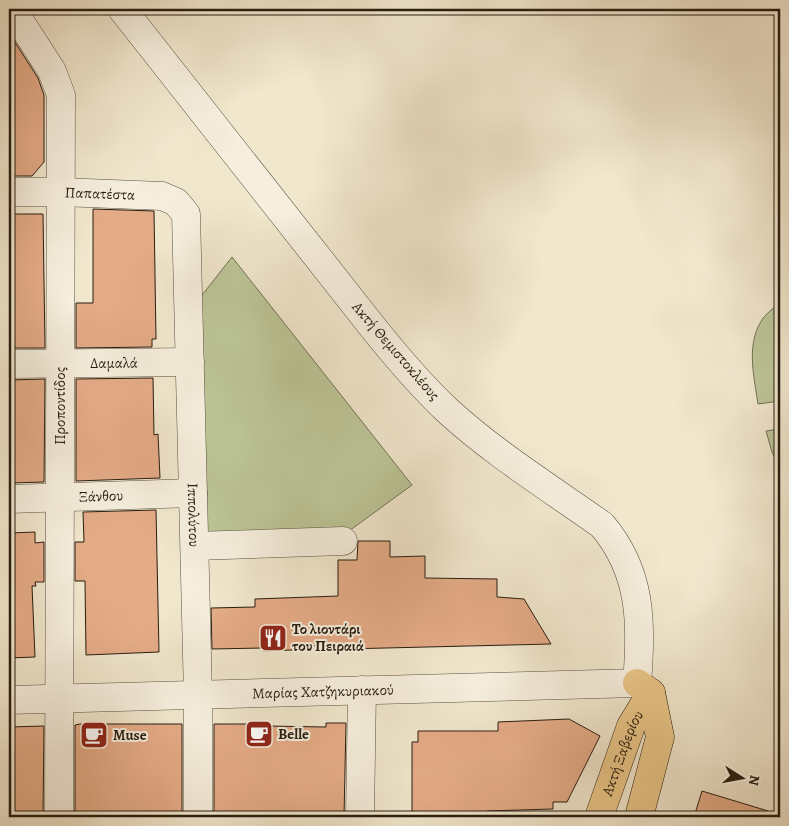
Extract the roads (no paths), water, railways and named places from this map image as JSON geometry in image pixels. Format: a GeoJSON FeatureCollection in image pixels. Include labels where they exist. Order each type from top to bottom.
{"type":"FeatureCollection","features":[{"type":"Feature","properties":{"kind":"main road","name":"Ακτή Ξαβερίου"},"geometry":{"type":"LineString","coordinates":[[600,817],[644,688]]}},
{"type":"Feature","properties":{"kind":"main road","name":"Ακτή Ξαβερίου"},"geometry":{"type":"LineString","coordinates":[[640,817],[660,736],[644,688]]}},
{"type":"Feature","properties":{"kind":"street","name":"Ακτή Θεμιστοκλέους"},"geometry":{"type":"LineString","coordinates":[[122,9],[411,374],[447,410],[472,431],[602,525],[614,538],[629,568],[635,589],[644,688]]}},
{"type":"Feature","properties":{"kind":"street","name":"Προποντίδος"},"geometry":{"type":"LineString","coordinates":[[13,15],[52,71],[61,95],[58,817]]}},
{"type":"Feature","properties":{"kind":"street","name":"Παπατέστα"},"geometry":{"type":"LineString","coordinates":[[9,192],[162,196],[176,202],[186,214]]}},
{"type":"Feature","properties":{"kind":"street","name":"Ιππολύτου"},"geometry":{"type":"LineString","coordinates":[[186,214],[198,696],[198,817]]}},
{"type":"Feature","properties":{"kind":"street","name":"Δαμαλά"},"geometry":{"type":"LineString","coordinates":[[9,364],[190,362]]}},
{"type":"Feature","properties":{"kind":"street","name":"Ξάνθου"},"geometry":{"type":"LineString","coordinates":[[9,499],[193,493]]}},
{"type":"Feature","properties":{"kind":"street"},"geometry":{"type":"LineString","coordinates":[[195,546],[343,541]]}},
{"type":"Feature","properties":{"kind":"street","name":"Μαρίας Χατζηκυριακού"},"geometry":{"type":"LineString","coordinates":[[9,700],[362,690],[644,688]]}},
{"type":"Feature","properties":{"kind":"street"},"geometry":{"type":"LineString","coordinates":[[360,817],[362,690]]}},
{"type":"Feature","properties":{"kind":"place","name":"Το λιοντάρι του Πειραιά"},"geometry":{"type":"Point","coordinates":[273,638]}},
{"type":"Feature","properties":{"kind":"place","name":"Belle"},"geometry":{"type":"Point","coordinates":[259,734]}},
{"type":"Feature","properties":{"kind":"place","name":"Muse"},"geometry":{"type":"Point","coordinates":[94,735]}}]}
